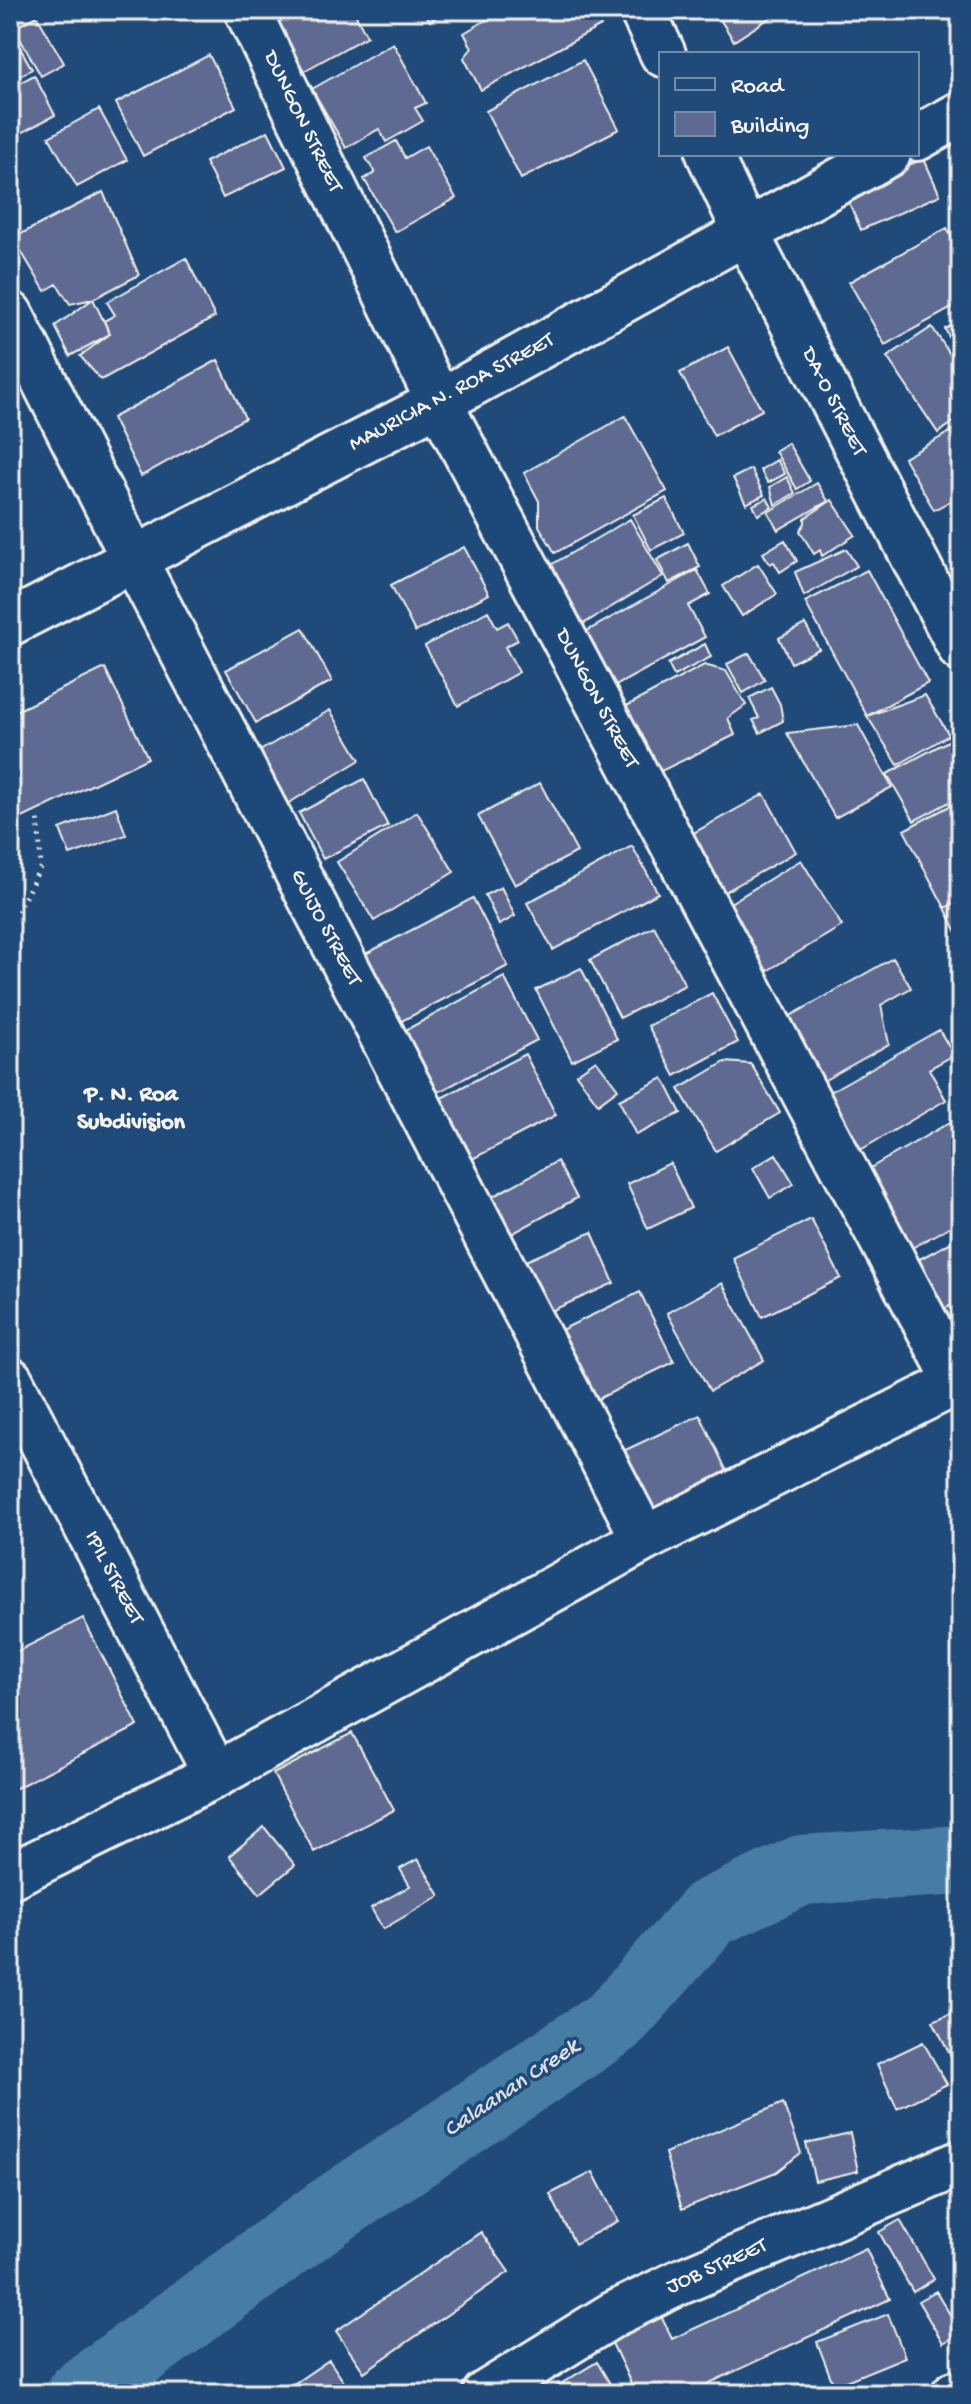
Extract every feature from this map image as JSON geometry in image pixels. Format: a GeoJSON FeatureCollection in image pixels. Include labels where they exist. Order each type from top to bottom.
{"type":"FeatureCollection","features":[{"type":"Feature","properties":{"kind":"street","name":"DUNGON STREET"},"geometry":{"type":"LineString","coordinates":[[247,10],[439,402],[959,1381]]}},
{"type":"Feature","properties":{"kind":"street"},"geometry":{"type":"LineString","coordinates":[[642,10],[662,52]]}},
{"type":"Feature","properties":{"kind":"street"},"geometry":{"type":"LineString","coordinates":[[919,137],[961,114]]}},
{"type":"Feature","properties":{"kind":"street","name":"DA-O STREET"},"geometry":{"type":"LineString","coordinates":[[710,156],[746,233],[961,649]]}},
{"type":"Feature","properties":{"kind":"street","name":"MAURICIA N. ROA STREET"},"geometry":{"type":"LineString","coordinates":[[10,623],[439,402],[884,156]]}},
{"type":"Feature","properties":{"kind":"street","name":"GUIJO STREET"},"geometry":{"type":"LineString","coordinates":[[10,314],[134,559],[644,1539]]}},
{"type":"Feature","properties":{"kind":"street","name":"IPIL STREET"},"geometry":{"type":"LineString","coordinates":[[10,1380],[216,1775]]}},
{"type":"Feature","properties":{"kind":"street"},"geometry":{"type":"LineString","coordinates":[[10,1876],[216,1775],[644,1539],[959,1381]]}},
{"type":"Feature","properties":{"kind":"street","name":"JOB STREET"},"geometry":{"type":"LineString","coordinates":[[485,2394],[627,2308],[961,2163]]}},
{"type":"Feature","properties":{"kind":"street"},"geometry":{"type":"LineString","coordinates":[[954,2394],[961,2392]]}},
{"type":"Feature","properties":{"kind":"path"},"geometry":{"type":"LineString","coordinates":[[10,926],[41,866],[38,814]]}},
{"type":"Feature","properties":{"kind":"building"},"geometry":{"type":"Polygon","coordinates":[[[291,10],[353,10],[367,36],[304,71],[275,20],[291,10]]]}},
{"type":"Feature","properties":{"kind":"building"},"geometry":{"type":"Polygon","coordinates":[[[423,10],[447,10],[430,21],[423,10]]]}},
{"type":"Feature","properties":{"kind":"building"},"geometry":{"type":"Polygon","coordinates":[[[503,10],[558,10],[563,17],[576,10],[593,10],[601,26],[481,90],[464,58],[472,48],[464,33],[503,10]]]}},
{"type":"Feature","properties":{"kind":"building"},"geometry":{"type":"Polygon","coordinates":[[[714,10],[782,10],[734,41],[714,10]]]}},
{"type":"Feature","properties":{"kind":"building"},"geometry":{"type":"Polygon","coordinates":[[[37,16],[64,63],[41,76],[14,28],[37,16]]]}},
{"type":"Feature","properties":{"kind":"building"},"geometry":{"type":"Polygon","coordinates":[[[10,30],[32,69],[10,82],[10,30]]]}},
{"type":"Feature","properties":{"kind":"building"},"geometry":{"type":"Polygon","coordinates":[[[393,43],[426,103],[415,108],[423,121],[386,142],[379,129],[346,148],[312,89],[393,43]]]}},
{"type":"Feature","properties":{"kind":"building"},"geometry":{"type":"Polygon","coordinates":[[[209,55],[236,107],[143,156],[116,103],[209,55]]]}},
{"type":"Feature","properties":{"kind":"building"},"geometry":{"type":"Polygon","coordinates":[[[583,60],[619,129],[521,179],[486,111],[583,60]]]}},
{"type":"Feature","properties":{"kind":"building"},"geometry":{"type":"Polygon","coordinates":[[[34,75],[55,115],[10,139],[10,88],[34,75]]]}},
{"type":"Feature","properties":{"kind":"building"},"geometry":{"type":"Polygon","coordinates":[[[99,109],[127,160],[77,187],[49,137],[99,109]]]}},
{"type":"Feature","properties":{"kind":"building"},"geometry":{"type":"Polygon","coordinates":[[[268,131],[286,167],[223,198],[205,162],[268,131]]]}},
{"type":"Feature","properties":{"kind":"building"},"geometry":{"type":"Polygon","coordinates":[[[396,141],[405,158],[426,146],[456,198],[395,232],[364,179],[375,173],[366,158],[396,141]]]}},
{"type":"Feature","properties":{"kind":"building"},"geometry":{"type":"Polygon","coordinates":[[[924,159],[940,195],[861,230],[845,194],[872,179],[924,159]]]}},
{"type":"Feature","properties":{"kind":"building"},"geometry":{"type":"Polygon","coordinates":[[[103,192],[139,275],[93,299],[70,304],[57,284],[45,291],[13,238],[103,192]]]}},
{"type":"Feature","properties":{"kind":"building"},"geometry":{"type":"Polygon","coordinates":[[[947,228],[961,254],[961,303],[885,345],[849,282],[947,228]]]}},
{"type":"Feature","properties":{"kind":"building"},"geometry":{"type":"Polygon","coordinates":[[[186,258],[215,317],[101,380],[80,356],[110,334],[104,321],[115,315],[107,302],[186,258]]]}},
{"type":"Feature","properties":{"kind":"building"},"geometry":{"type":"Polygon","coordinates":[[[93,299],[110,334],[70,356],[55,326],[93,299]]]}},
{"type":"Feature","properties":{"kind":"building"},"geometry":{"type":"Polygon","coordinates":[[[961,321],[961,361],[945,329],[961,321]]]}},
{"type":"Feature","properties":{"kind":"building"},"geometry":{"type":"Polygon","coordinates":[[[932,327],[961,371],[961,417],[938,433],[887,357],[932,327]]]}},
{"type":"Feature","properties":{"kind":"building"},"geometry":{"type":"Polygon","coordinates":[[[728,347],[762,410],[714,436],[680,373],[728,347]]]}},
{"type":"Feature","properties":{"kind":"building"},"geometry":{"type":"Polygon","coordinates":[[[218,360],[245,418],[141,476],[112,418],[218,360]]]}},
{"type":"Feature","properties":{"kind":"building"},"geometry":{"type":"Polygon","coordinates":[[[625,416],[667,491],[555,553],[539,526],[539,501],[524,473],[625,416]]]}},
{"type":"Feature","properties":{"kind":"building"},"geometry":{"type":"Polygon","coordinates":[[[961,426],[961,495],[934,510],[904,458],[961,426]]]}},
{"type":"Feature","properties":{"kind":"building"},"geometry":{"type":"Polygon","coordinates":[[[788,443],[810,481],[797,489],[775,451],[788,443]]]}},
{"type":"Feature","properties":{"kind":"building"},"geometry":{"type":"Polygon","coordinates":[[[777,460],[785,474],[768,483],[760,470],[777,460]]]}},
{"type":"Feature","properties":{"kind":"building"},"geometry":{"type":"Polygon","coordinates":[[[751,469],[764,495],[746,504],[733,478],[751,469]]]}},
{"type":"Feature","properties":{"kind":"building"},"geometry":{"type":"Polygon","coordinates":[[[787,477],[795,493],[775,505],[770,487],[787,477]]]}},
{"type":"Feature","properties":{"kind":"building"},"geometry":{"type":"Polygon","coordinates":[[[817,483],[828,501],[778,530],[768,512],[817,483]]]}},
{"type":"Feature","properties":{"kind":"building"},"geometry":{"type":"Polygon","coordinates":[[[666,498],[684,533],[651,550],[633,515],[666,498]]]}},
{"type":"Feature","properties":{"kind":"building"},"geometry":{"type":"Polygon","coordinates":[[[767,498],[772,507],[758,515],[753,505],[767,498]]]}},
{"type":"Feature","properties":{"kind":"building"},"geometry":{"type":"Polygon","coordinates":[[[832,500],[855,535],[822,556],[820,550],[814,554],[800,531],[805,518],[832,500]]]}},
{"type":"Feature","properties":{"kind":"building"},"geometry":{"type":"Polygon","coordinates":[[[630,519],[663,576],[583,624],[549,566],[630,519]]]}},
{"type":"Feature","properties":{"kind":"building"},"geometry":{"type":"Polygon","coordinates":[[[785,540],[797,561],[780,572],[763,553],[785,540]]]}},
{"type":"Feature","properties":{"kind":"building"},"geometry":{"type":"Polygon","coordinates":[[[688,543],[700,567],[669,583],[657,560],[688,543]]]}},
{"type":"Feature","properties":{"kind":"building"},"geometry":{"type":"Polygon","coordinates":[[[464,547],[489,594],[415,632],[391,585],[464,547]]]}},
{"type":"Feature","properties":{"kind":"building"},"geometry":{"type":"Polygon","coordinates":[[[846,549],[857,566],[804,596],[795,572],[846,549]]]}},
{"type":"Feature","properties":{"kind":"building"},"geometry":{"type":"Polygon","coordinates":[[[758,564],[777,594],[742,616],[723,586],[758,564]]]}},
{"type":"Feature","properties":{"kind":"building"},"geometry":{"type":"Polygon","coordinates":[[[697,570],[710,594],[688,606],[705,637],[610,689],[580,635],[697,570]]]}},
{"type":"Feature","properties":{"kind":"building"},"geometry":{"type":"Polygon","coordinates":[[[867,570],[928,683],[867,716],[805,602],[867,570]]]}},
{"type":"Feature","properties":{"kind":"building"},"geometry":{"type":"Polygon","coordinates":[[[488,611],[497,628],[508,622],[518,640],[505,647],[519,672],[458,706],[425,646],[488,611]]]}},
{"type":"Feature","properties":{"kind":"building"},"geometry":{"type":"Polygon","coordinates":[[[805,624],[819,649],[791,663],[779,638],[805,624]]]}},
{"type":"Feature","properties":{"kind":"building"},"geometry":{"type":"Polygon","coordinates":[[[303,628],[332,681],[256,723],[226,670],[303,628]]]}},
{"type":"Feature","properties":{"kind":"building"},"geometry":{"type":"Polygon","coordinates":[[[705,644],[711,657],[674,676],[668,664],[705,644]]]}},
{"type":"Feature","properties":{"kind":"building"},"geometry":{"type":"Polygon","coordinates":[[[749,653],[765,680],[743,693],[727,664],[749,653]]]}},
{"type":"Feature","properties":{"kind":"building"},"geometry":{"type":"Polygon","coordinates":[[[704,665],[726,671],[746,705],[728,718],[735,735],[655,774],[619,710],[704,665]]]}},
{"type":"Feature","properties":{"kind":"building"},"geometry":{"type":"Polygon","coordinates":[[[105,668],[148,758],[10,824],[10,714],[105,668]]]}},
{"type":"Feature","properties":{"kind":"building"},"geometry":{"type":"Polygon","coordinates":[[[771,687],[780,704],[783,721],[760,733],[753,720],[759,718],[749,698],[771,687]]]}},
{"type":"Feature","properties":{"kind":"building"},"geometry":{"type":"Polygon","coordinates":[[[925,695],[949,735],[898,765],[867,716],[925,695]]]}},
{"type":"Feature","properties":{"kind":"building"},"geometry":{"type":"Polygon","coordinates":[[[330,710],[360,760],[284,806],[253,755],[330,710]]]}},
{"type":"Feature","properties":{"kind":"building"},"geometry":{"type":"Polygon","coordinates":[[[858,725],[892,787],[835,818],[787,733],[858,725]]]}},
{"type":"Feature","properties":{"kind":"building"},"geometry":{"type":"Polygon","coordinates":[[[961,734],[961,796],[914,821],[887,774],[961,734]]]}},
{"type":"Feature","properties":{"kind":"building"},"geometry":{"type":"Polygon","coordinates":[[[364,779],[388,826],[323,859],[299,813],[364,779]]]}},
{"type":"Feature","properties":{"kind":"building"},"geometry":{"type":"Polygon","coordinates":[[[540,783],[577,852],[515,885],[478,816],[540,783]]]}},
{"type":"Feature","properties":{"kind":"building"},"geometry":{"type":"Polygon","coordinates":[[[764,794],[796,852],[723,893],[690,835],[764,794]]]}},
{"type":"Feature","properties":{"kind":"building"},"geometry":{"type":"Polygon","coordinates":[[[961,800],[961,900],[945,908],[904,830],[961,800]]]}},
{"type":"Feature","properties":{"kind":"building"},"geometry":{"type":"Polygon","coordinates":[[[116,807],[126,835],[70,855],[60,829],[116,807]]]}},
{"type":"Feature","properties":{"kind":"building"},"geometry":{"type":"Polygon","coordinates":[[[417,812],[454,872],[374,921],[337,862],[417,812]]]}},
{"type":"Feature","properties":{"kind":"building"},"geometry":{"type":"Polygon","coordinates":[[[632,846],[658,893],[553,950],[527,903],[632,846]]]}},
{"type":"Feature","properties":{"kind":"building"},"geometry":{"type":"Polygon","coordinates":[[[801,860],[842,926],[767,971],[727,905],[801,860]]]}},
{"type":"Feature","properties":{"kind":"building"},"geometry":{"type":"Polygon","coordinates":[[[501,887],[515,916],[499,925],[485,895],[501,887]]]}},
{"type":"Feature","properties":{"kind":"building"},"geometry":{"type":"Polygon","coordinates":[[[473,898],[508,966],[390,1027],[354,960],[473,898]]]}},
{"type":"Feature","properties":{"kind":"building"},"geometry":{"type":"Polygon","coordinates":[[[961,900],[961,940],[945,908],[961,900]]]}},
{"type":"Feature","properties":{"kind":"building"},"geometry":{"type":"Polygon","coordinates":[[[654,926],[685,985],[620,1018],[590,960],[654,926]]]}},
{"type":"Feature","properties":{"kind":"building"},"geometry":{"type":"Polygon","coordinates":[[[893,958],[911,988],[881,1005],[889,1044],[809,1089],[773,1026],[893,958]]]}},
{"type":"Feature","properties":{"kind":"building"},"geometry":{"type":"Polygon","coordinates":[[[581,968],[617,1039],[572,1061],[536,990],[581,968]]]}},
{"type":"Feature","properties":{"kind":"building"},"geometry":{"type":"Polygon","coordinates":[[[504,977],[537,1040],[437,1093],[404,1031],[504,977]]]}},
{"type":"Feature","properties":{"kind":"building"},"geometry":{"type":"Polygon","coordinates":[[[712,993],[738,1042],[675,1076],[648,1026],[712,993]]]}},
{"type":"Feature","properties":{"kind":"building"},"geometry":{"type":"Polygon","coordinates":[[[939,1030],[954,1055],[929,1069],[946,1100],[857,1152],[824,1095],[939,1030]]]}},
{"type":"Feature","properties":{"kind":"building"},"geometry":{"type":"Polygon","coordinates":[[[525,1054],[556,1115],[461,1165],[430,1104],[525,1054]]]}},
{"type":"Feature","properties":{"kind":"building"},"geometry":{"type":"Polygon","coordinates":[[[596,1060],[618,1089],[598,1104],[576,1074],[596,1060]]]}},
{"type":"Feature","properties":{"kind":"building"},"geometry":{"type":"Polygon","coordinates":[[[725,1062],[751,1064],[780,1113],[716,1151],[679,1089],[725,1062]]]}},
{"type":"Feature","properties":{"kind":"building"},"geometry":{"type":"Polygon","coordinates":[[[663,1078],[681,1113],[636,1135],[619,1100],[663,1078]]]}},
{"type":"Feature","properties":{"kind":"building"},"geometry":{"type":"Polygon","coordinates":[[[961,1116],[961,1220],[903,1253],[858,1175],[961,1116]]]}},
{"type":"Feature","properties":{"kind":"building"},"geometry":{"type":"Polygon","coordinates":[[[776,1154],[794,1184],[770,1198],[753,1168],[776,1154]]]}},
{"type":"Feature","properties":{"kind":"building"},"geometry":{"type":"Polygon","coordinates":[[[557,1161],[577,1198],[510,1235],[490,1198],[557,1161]]]}},
{"type":"Feature","properties":{"kind":"building"},"geometry":{"type":"Polygon","coordinates":[[[670,1163],[691,1208],[648,1229],[627,1184],[670,1163]]]}},
{"type":"Feature","properties":{"kind":"building"},"geometry":{"type":"Polygon","coordinates":[[[811,1219],[841,1278],[762,1317],[733,1258],[811,1219]]]}},
{"type":"Feature","properties":{"kind":"building"},"geometry":{"type":"Polygon","coordinates":[[[592,1232],[614,1283],[544,1314],[521,1263],[592,1232]]]}},
{"type":"Feature","properties":{"kind":"building"},"geometry":{"type":"Polygon","coordinates":[[[961,1237],[961,1300],[939,1312],[912,1263],[961,1237]]]}},
{"type":"Feature","properties":{"kind":"building"},"geometry":{"type":"Polygon","coordinates":[[[722,1283],[764,1360],[710,1391],[667,1313],[722,1283]]]}},
{"type":"Feature","properties":{"kind":"building"},"geometry":{"type":"Polygon","coordinates":[[[640,1292],[674,1362],[594,1401],[559,1331],[640,1292]]]}},
{"type":"Feature","properties":{"kind":"building"},"geometry":{"type":"Polygon","coordinates":[[[700,1415],[731,1480],[652,1517],[621,1452],[700,1415]]]}},
{"type":"Feature","properties":{"kind":"building"},"geometry":{"type":"Polygon","coordinates":[[[83,1618],[138,1726],[10,1791],[10,1655],[83,1618]]]}},
{"type":"Feature","properties":{"kind":"building"},"geometry":{"type":"Polygon","coordinates":[[[352,1733],[394,1810],[314,1852],[273,1774],[352,1733]]]}},
{"type":"Feature","properties":{"kind":"building"},"geometry":{"type":"Polygon","coordinates":[[[264,1827],[295,1865],[260,1894],[229,1856],[264,1827]]]}},
{"type":"Feature","properties":{"kind":"building"},"geometry":{"type":"Polygon","coordinates":[[[418,1859],[440,1896],[383,1929],[371,1908],[410,1886],[400,1869],[418,1859]]]}},
{"type":"Feature","properties":{"kind":"building"},"geometry":{"type":"Polygon","coordinates":[[[961,2009],[961,2061],[955,2064],[933,2021],[961,2009]]]}},
{"type":"Feature","properties":{"kind":"building"},"geometry":{"type":"Polygon","coordinates":[[[923,2042],[947,2084],[897,2109],[877,2064],[923,2042]]]}},
{"type":"Feature","properties":{"kind":"building"},"geometry":{"type":"Polygon","coordinates":[[[783,2103],[801,2153],[776,2172],[682,2209],[665,2153],[783,2103]]]}},
{"type":"Feature","properties":{"kind":"building"},"geometry":{"type":"Polygon","coordinates":[[[850,2133],[858,2171],[815,2181],[806,2143],[850,2133]]]}},
{"type":"Feature","properties":{"kind":"building"},"geometry":{"type":"Polygon","coordinates":[[[593,2172],[618,2221],[575,2244],[550,2194],[593,2172]]]}},
{"type":"Feature","properties":{"kind":"building"},"geometry":{"type":"Polygon","coordinates":[[[900,2220],[934,2279],[913,2292],[879,2232],[900,2220]]]}},
{"type":"Feature","properties":{"kind":"building"},"geometry":{"type":"Polygon","coordinates":[[[481,2232],[509,2272],[364,2372],[336,2331],[481,2232]]]}},
{"type":"Feature","properties":{"kind":"building"},"geometry":{"type":"Polygon","coordinates":[[[866,2249],[890,2299],[686,2394],[636,2394],[610,2339],[661,2316],[672,2339],[866,2249]]]}},
{"type":"Feature","properties":{"kind":"building"},"geometry":{"type":"Polygon","coordinates":[[[936,2291],[961,2333],[943,2343],[918,2301],[936,2291]]]}},
{"type":"Feature","properties":{"kind":"building"},"geometry":{"type":"Polygon","coordinates":[[[888,2314],[905,2357],[834,2386],[817,2342],[888,2314]]]}},
{"type":"Feature","properties":{"kind":"building"},"geometry":{"type":"Polygon","coordinates":[[[329,2360],[352,2394],[279,2394],[329,2360]]]}},
{"type":"Feature","properties":{"kind":"building"},"geometry":{"type":"Polygon","coordinates":[[[597,2362],[616,2394],[544,2394],[597,2362]]]}},
{"type":"Feature","properties":{"kind":"waterway","name":"Calaanan Creek"},"geometry":{"type":"LineString","coordinates":[[81,2394],[325,2215],[614,2021],[710,1913],[802,1870],[961,1860]]}},
{"type":"Feature","properties":{"kind":"district","name":"P. N. Roa Subdivision"},"geometry":{"type":"Point","coordinates":[131,1109]}}]}
